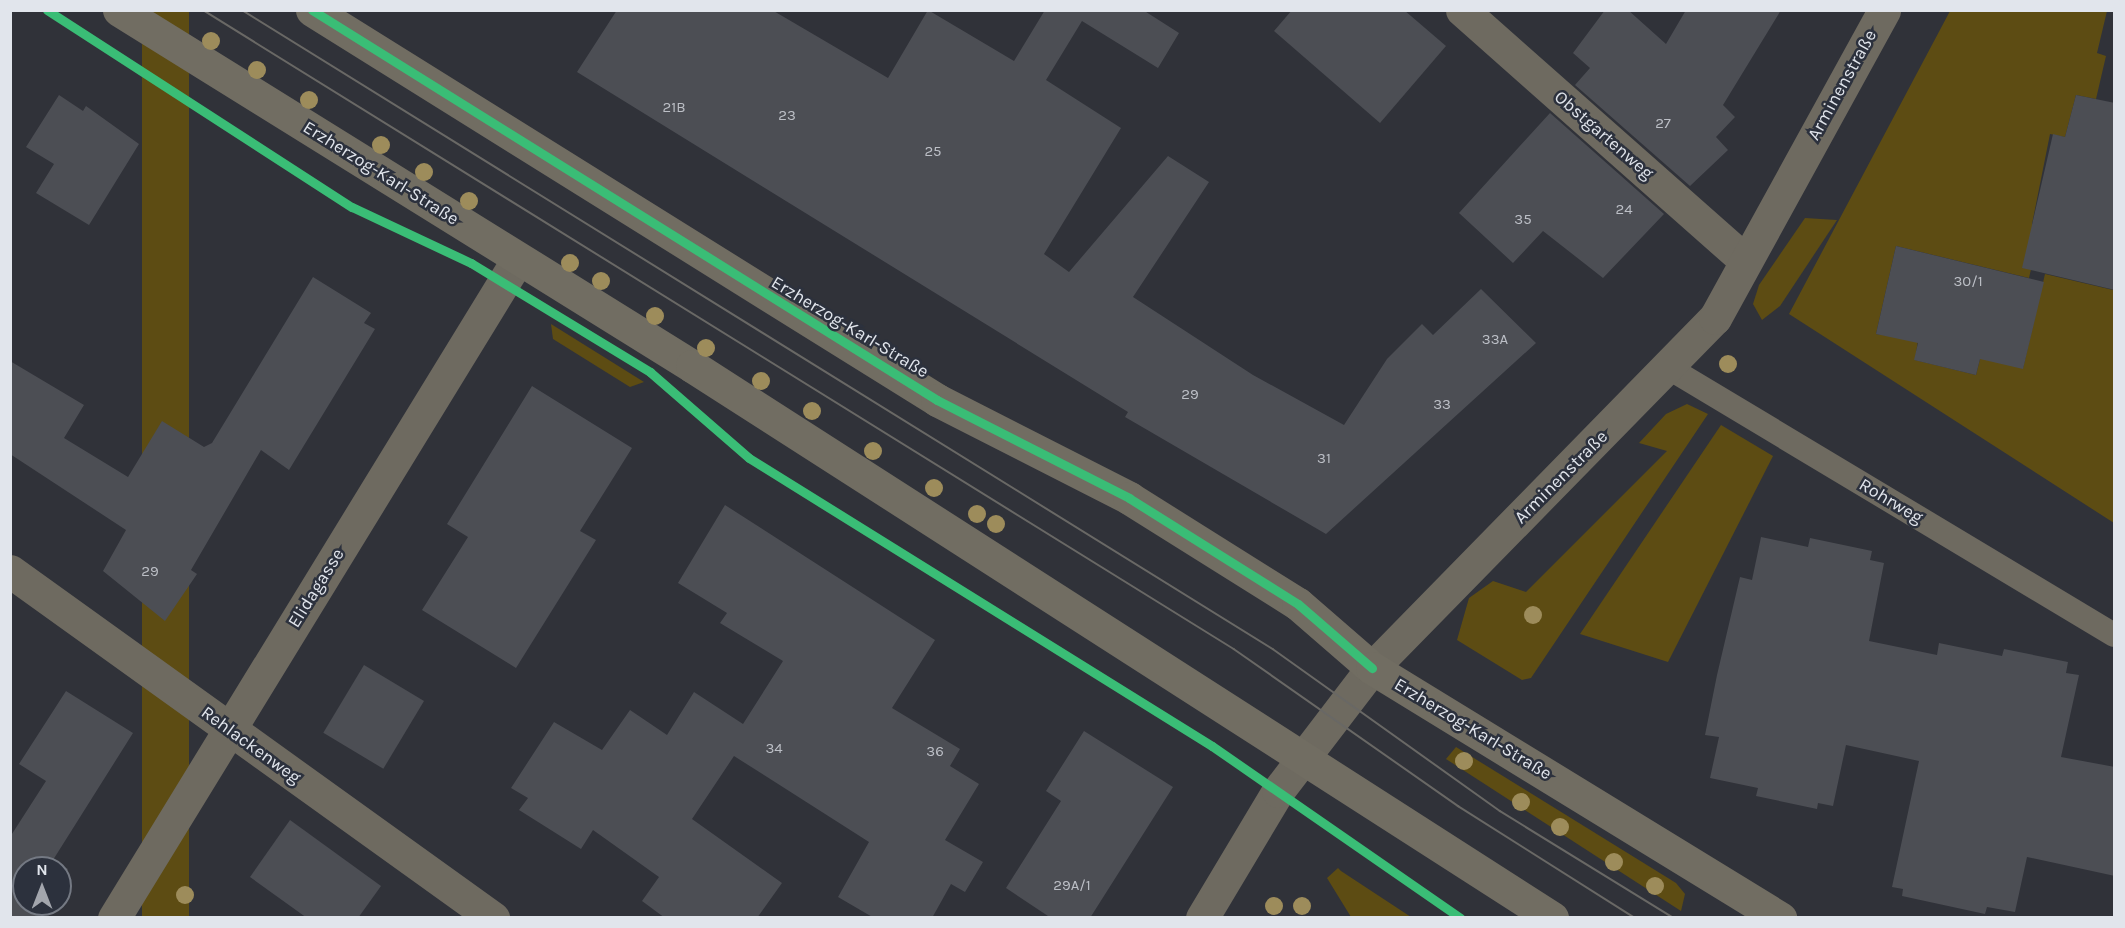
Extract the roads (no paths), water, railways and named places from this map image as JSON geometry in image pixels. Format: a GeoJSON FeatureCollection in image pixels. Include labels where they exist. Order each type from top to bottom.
{"type":"FeatureCollection","features":[{"type":"Feature","properties":{"kind":"main road","name":"Erzherzog-Karl-Straße"},"geometry":{"type":"LineString","coordinates":[[119,10],[518,259],[1551,918]]}},
{"type":"Feature","properties":{"kind":"main road","name":"Erzherzog-Karl-Straße"},"geometry":{"type":"LineString","coordinates":[[312,10],[937,400],[1129,498],[1298,604],[1372,668],[1777,917]]}},
{"type":"Feature","properties":{"kind":"street","name":"Obstgartenweg"},"geometry":{"type":"LineString","coordinates":[[1462,10],[1745,260]]}},
{"type":"Feature","properties":{"kind":"street","name":"Arminenstraße"},"geometry":{"type":"LineString","coordinates":[[1202,918],[1303,758],[1372,668],[1669,368],[1715,318],[1884,10]]}},
{"type":"Feature","properties":{"kind":"street","name":"Elidagasse"},"geometry":{"type":"LineString","coordinates":[[114,918],[518,259]]}},
{"type":"Feature","properties":{"kind":"street","name":"Rehlackenweg"},"geometry":{"type":"LineString","coordinates":[[10,571],[493,918]]}},
{"type":"Feature","properties":{"kind":"lane","name":"Rohrweg"},"geometry":{"type":"LineString","coordinates":[[1669,368],[2115,635]]}},
{"type":"Feature","properties":{"kind":"tram line"},"geometry":{"type":"LineString","coordinates":[[203,10],[1234,649],[1458,806],[1635,918]]}},
{"type":"Feature","properties":{"kind":"tram line"},"geometry":{"type":"LineString","coordinates":[[242,10],[1273,649],[1500,811],[1674,918]]}}]}
